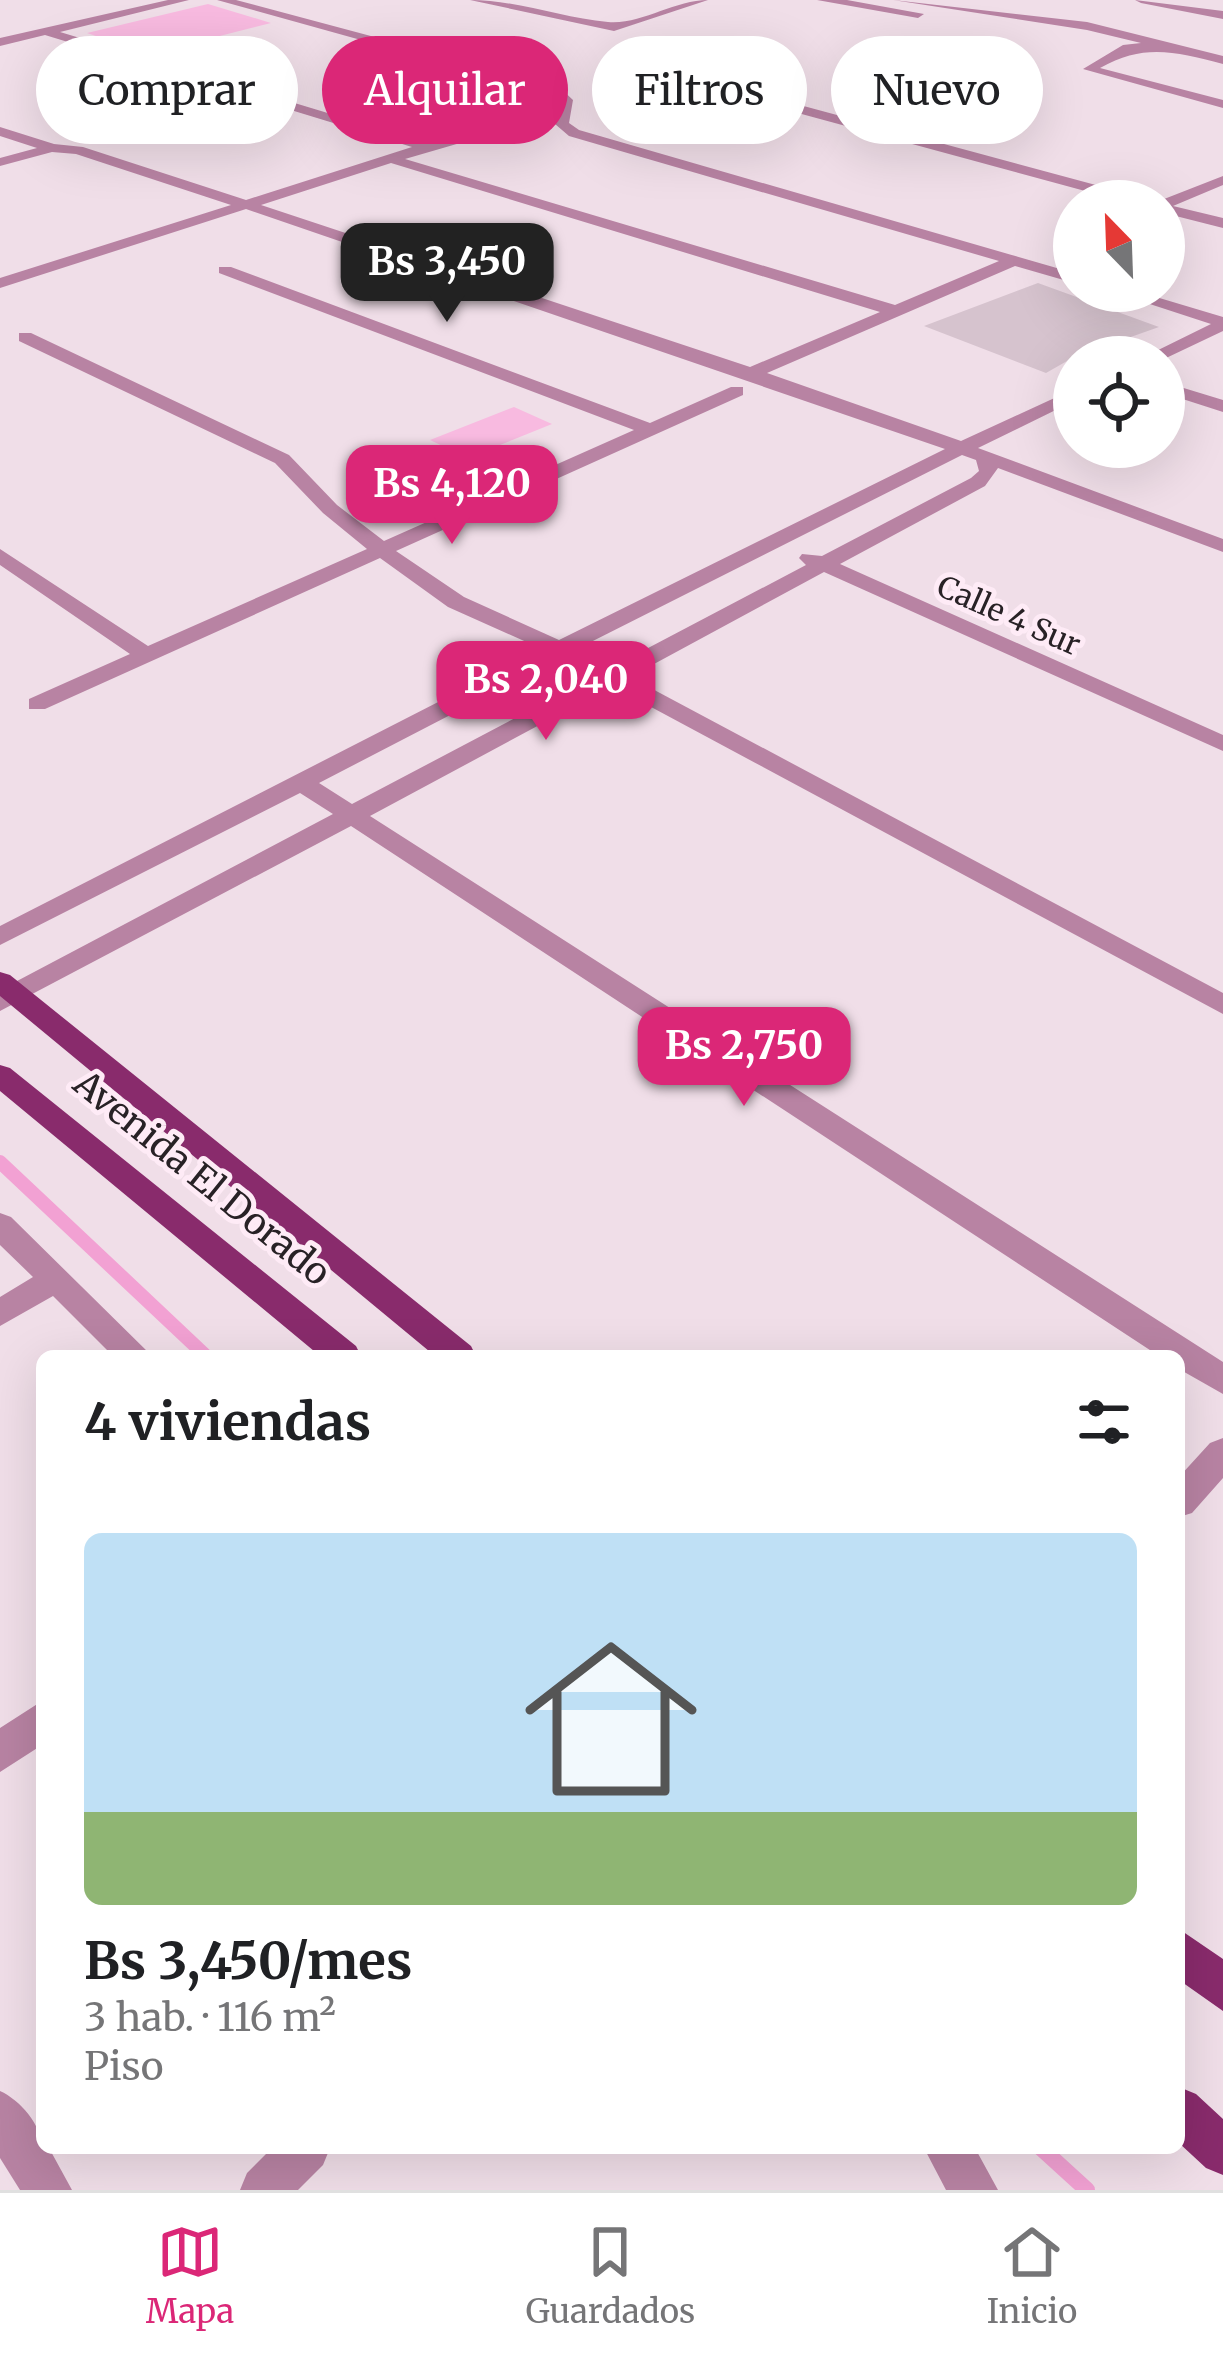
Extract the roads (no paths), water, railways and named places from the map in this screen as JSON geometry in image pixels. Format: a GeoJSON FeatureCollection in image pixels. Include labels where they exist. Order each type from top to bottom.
{"type":"FeatureCollection","features":[{"type":"Feature","properties":{"kind":"main road","name":"Avenida El Dorado"},"geometry":{"type":"LineString","coordinates":[[5,992],[225,1162],[452,1350]]}},
{"type":"Feature","properties":{"kind":"main road","name":"Avenida El Dorado"},"geometry":{"type":"LineString","coordinates":[[0,1075],[337,1350]]}},
{"type":"Feature","properties":{"kind":"main road"},"geometry":{"type":"LineString","coordinates":[[1185,1957],[1223,1988]]}},
{"type":"Feature","properties":{"kind":"main road"},"geometry":{"type":"LineString","coordinates":[[1185,2116],[1223,2151]]}},
{"type":"Feature","properties":{"kind":"street"},"geometry":{"type":"LineString","coordinates":[[0,42],[183,0]]}},
{"type":"Feature","properties":{"kind":"street"},"geometry":{"type":"LineString","coordinates":[[223,0],[358,36]]}},
{"type":"Feature","properties":{"kind":"street"},"geometry":{"type":"LineString","coordinates":[[476,0],[614,27],[702,0]]}},
{"type":"Feature","properties":{"kind":"street"},"geometry":{"type":"LineString","coordinates":[[824,0],[1171,48]]}},
{"type":"Feature","properties":{"kind":"street"},"geometry":{"type":"LineString","coordinates":[[899,0],[1113,31],[1223,60]]}},
{"type":"Feature","properties":{"kind":"street"},"geometry":{"type":"LineString","coordinates":[[1006,14],[1031,0]]}},
{"type":"Feature","properties":{"kind":"street"},"geometry":{"type":"LineString","coordinates":[[1142,0],[1223,16]]}},
{"type":"Feature","properties":{"kind":"street"},"geometry":{"type":"LineString","coordinates":[[47,32],[427,147]]}},
{"type":"Feature","properties":{"kind":"street"},"geometry":{"type":"LineString","coordinates":[[1137,46],[1089,69],[1223,104]]}},
{"type":"Feature","properties":{"kind":"street"},"geometry":{"type":"LineString","coordinates":[[807,111],[1061,180]]}},
{"type":"Feature","properties":{"kind":"street"},"geometry":{"type":"LineString","coordinates":[[568,128],[1053,272]]}},
{"type":"Feature","properties":{"kind":"street"},"geometry":{"type":"LineString","coordinates":[[0,131],[52,148],[78,150],[752,373],[972,449],[1223,546]]}},
{"type":"Feature","properties":{"kind":"street"},"geometry":{"type":"LineString","coordinates":[[0,283],[438,144]]}},
{"type":"Feature","properties":{"kind":"street"},"geometry":{"type":"LineString","coordinates":[[0,162],[52,148]]}},
{"type":"Feature","properties":{"kind":"street"},"geometry":{"type":"LineString","coordinates":[[395,160],[896,311]]}},
{"type":"Feature","properties":{"kind":"street"},"geometry":{"type":"LineString","coordinates":[[1185,197],[1223,180]]}},
{"type":"Feature","properties":{"kind":"street"},"geometry":{"type":"LineString","coordinates":[[1185,212],[1223,223]]}},
{"type":"Feature","properties":{"kind":"street"},"geometry":{"type":"LineString","coordinates":[[752,373],[1015,260]]}},
{"type":"Feature","properties":{"kind":"street"},"geometry":{"type":"LineString","coordinates":[[225,269],[651,430]]}},
{"type":"Feature","properties":{"kind":"street"},"geometry":{"type":"LineString","coordinates":[[1185,312],[1223,324]]}},
{"type":"Feature","properties":{"kind":"street"},"geometry":{"type":"LineString","coordinates":[[1185,342],[1223,324]]}},
{"type":"Feature","properties":{"kind":"street"},"geometry":{"type":"LineString","coordinates":[[25,337],[282,459],[380,553],[456,602],[561,649],[1223,1005]]}},
{"type":"Feature","properties":{"kind":"street"},"geometry":{"type":"LineString","coordinates":[[1185,388],[1223,391]]}},
{"type":"Feature","properties":{"kind":"street"},"geometry":{"type":"LineString","coordinates":[[37,704],[737,391]]}},
{"type":"Feature","properties":{"kind":"street"},"geometry":{"type":"LineString","coordinates":[[1185,393],[1223,406]]}},
{"type":"Feature","properties":{"kind":"street"},"geometry":{"type":"LineString","coordinates":[[0,937],[771,540],[972,449],[1053,405]]}},
{"type":"Feature","properties":{"kind":"street"},"geometry":{"type":"LineString","coordinates":[[5,992],[350,816],[978,482],[989,472],[972,449]]}},
{"type":"Feature","properties":{"kind":"street","name":"Calle 4 Sur"},"geometry":{"type":"LineString","coordinates":[[771,540],[1223,745]]}},
{"type":"Feature","properties":{"kind":"street"},"geometry":{"type":"LineString","coordinates":[[0,555],[147,656]]}},
{"type":"Feature","properties":{"kind":"street"},"geometry":{"type":"LineString","coordinates":[[302,783],[1177,1350]]}},
{"type":"Feature","properties":{"kind":"street"},"geometry":{"type":"LineString","coordinates":[[0,1225],[129,1350]]}},
{"type":"Feature","properties":{"kind":"street"},"geometry":{"type":"LineString","coordinates":[[0,1313],[53,1280]]}},
{"type":"Feature","properties":{"kind":"street"},"geometry":{"type":"LineString","coordinates":[[1185,1355],[1223,1380]]}},
{"type":"Feature","properties":{"kind":"street"},"geometry":{"type":"LineString","coordinates":[[1185,1495],[1223,1453]]}},
{"type":"Feature","properties":{"kind":"street"},"geometry":{"type":"LineString","coordinates":[[0,1753],[36,1725]]}},
{"type":"Feature","properties":{"kind":"street"},"geometry":{"type":"LineString","coordinates":[[0,2115],[48,2190]]}},
{"type":"Feature","properties":{"kind":"street"},"geometry":{"type":"LineString","coordinates":[[264,2190],[300,2154]]}},
{"type":"Feature","properties":{"kind":"street"},"geometry":{"type":"LineString","coordinates":[[952,2154],[974,2190]]}},
{"type":"Feature","properties":{"kind":"waterway"},"geometry":{"type":"LineString","coordinates":[[0,1162],[200,1350]]}},
{"type":"Feature","properties":{"kind":"waterway"},"geometry":{"type":"LineString","coordinates":[[1048,2154],[1087,2190]]}}]}
